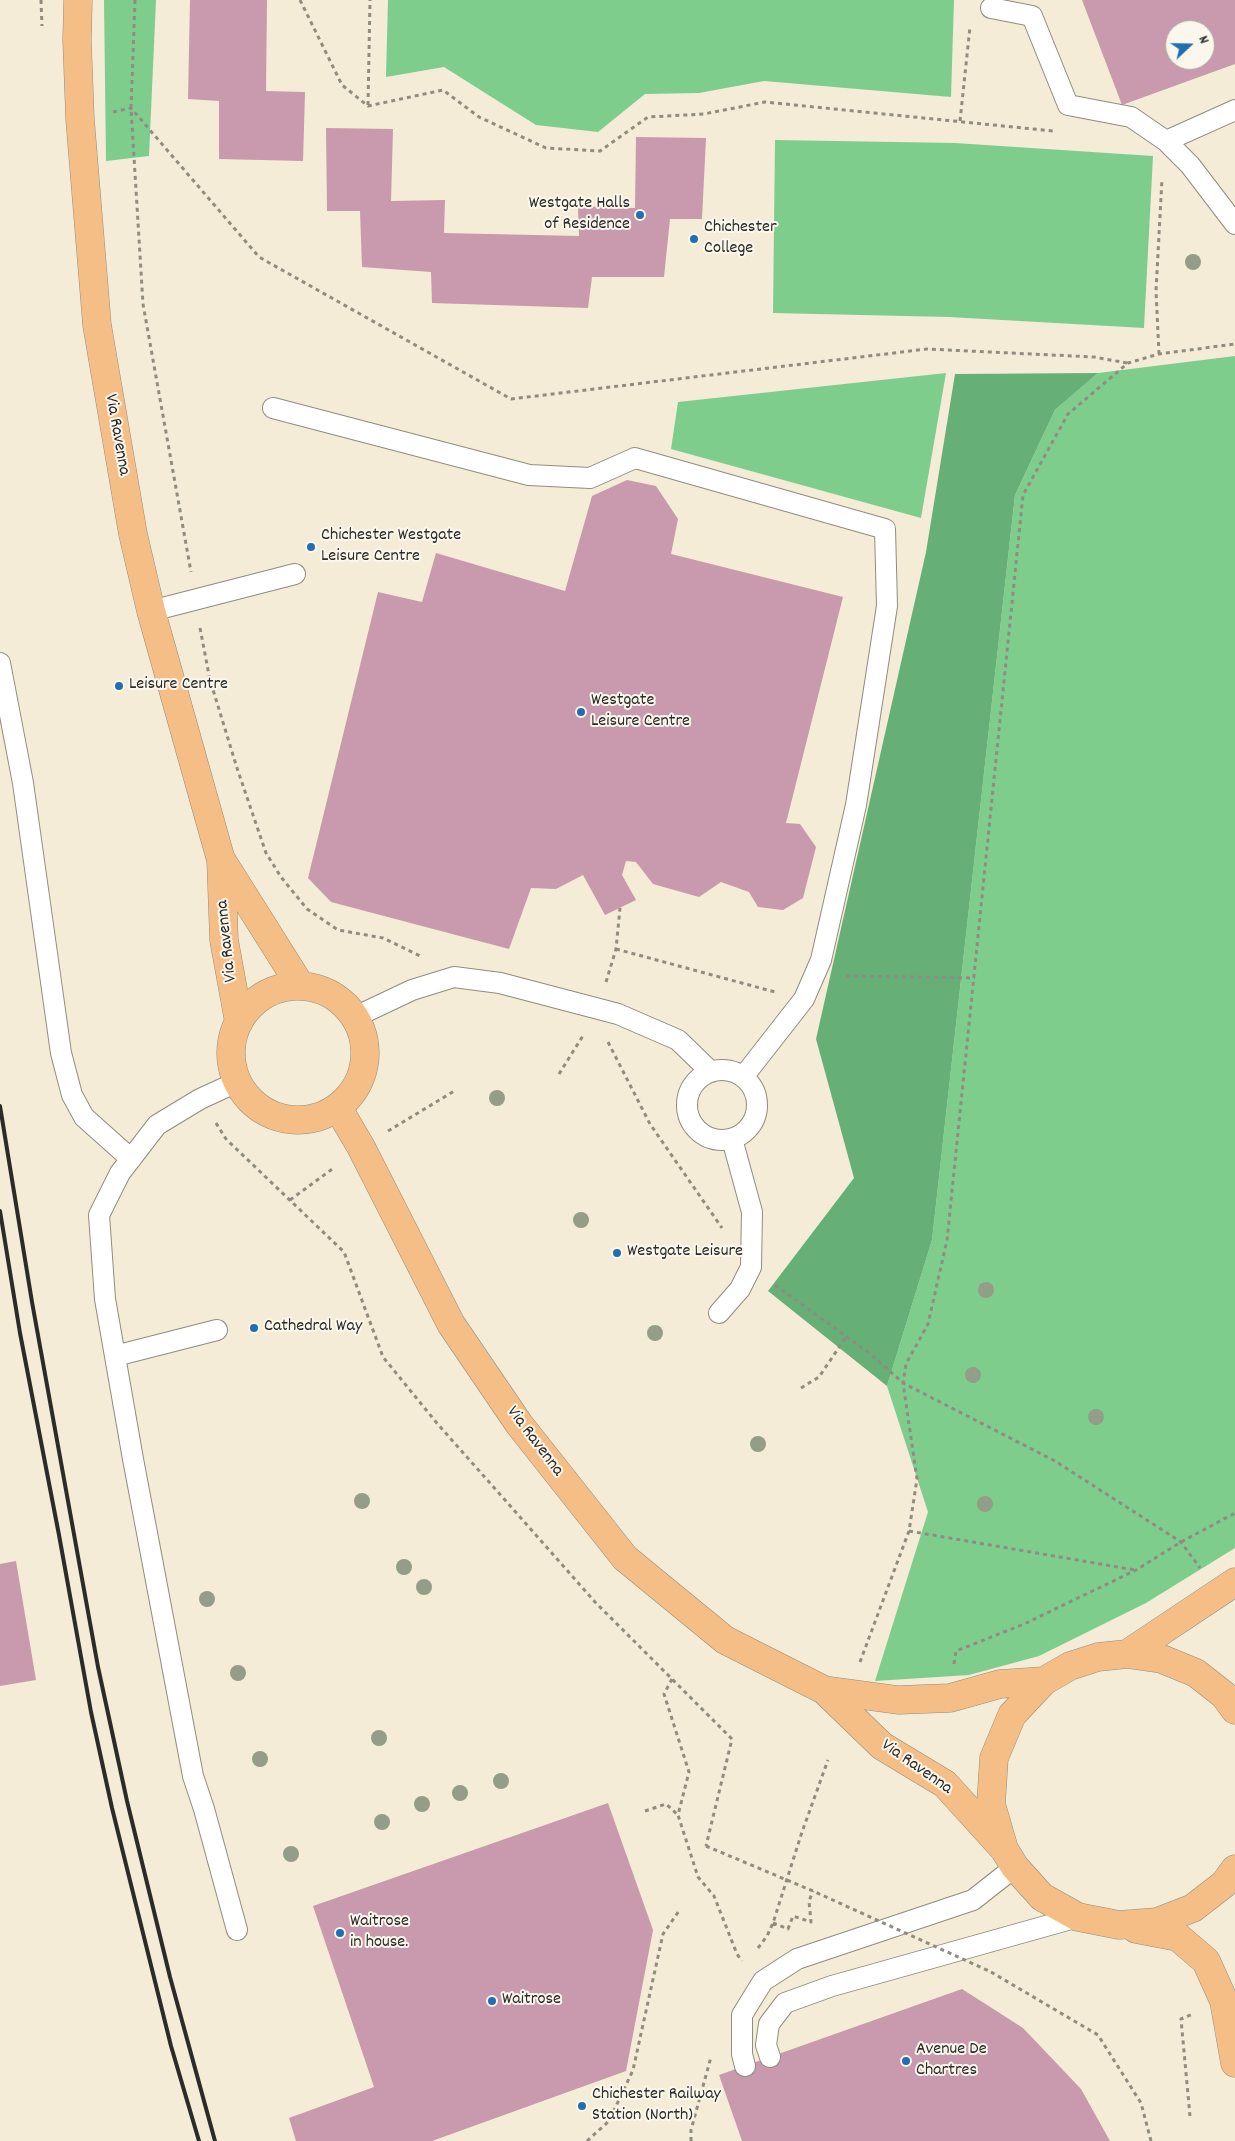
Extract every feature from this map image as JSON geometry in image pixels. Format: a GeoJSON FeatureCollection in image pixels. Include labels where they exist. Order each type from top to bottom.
{"type":"FeatureCollection","features":[{"type":"Feature","properties":{"kind":"main road","name":"Via Ravenna"},"geometry":{"type":"LineString","coordinates":[[78,0],[77,40],[80,119],[97,325],[133,534],[152,611],[221,860],[224,940],[239,1022]]}},
{"type":"Feature","properties":{"kind":"main road","name":"Via Ravenna"},"geometry":{"type":"LineString","coordinates":[[221,860],[300,986]]}},
{"type":"Feature","properties":{"kind":"main road"},"geometry":{"type":"LineString","coordinates":[[300,986],[321,990],[340,1000],[355,1017],[363,1035],[366,1056],[362,1076],[353,1094],[338,1108],[321,1118],[301,1121],[282,1119],[263,1111],[248,1099],[237,1082],[232,1062],[232,1049],[239,1022],[249,1007],[264,995],[281,988],[300,986]]}},
{"type":"Feature","properties":{"kind":"main road","name":"Via Ravenna"},"geometry":{"type":"LineString","coordinates":[[338,1108],[361,1148],[451,1324],[519,1424],[625,1558],[725,1640],[824,1690],[882,1746],[945,1784],[1042,1896],[1078,1917],[1118,1925]]}},
{"type":"Feature","properties":{"kind":"main road"},"geometry":{"type":"LineString","coordinates":[[1127,1654],[1235,1582]]}},
{"type":"Feature","properties":{"kind":"main road"},"geometry":{"type":"LineString","coordinates":[[1009,1858],[991,1804],[994,1758],[1012,1715],[1044,1681],[1070,1666],[1098,1657],[1127,1654],[1162,1659],[1196,1672],[1224,1695],[1235,1710]]}},
{"type":"Feature","properties":{"kind":"main road","name":"Via Ravenna"},"geometry":{"type":"LineString","coordinates":[[824,1690],[898,1700],[950,1698],[1000,1684],[1044,1681]]}},
{"type":"Feature","properties":{"kind":"main road"},"geometry":{"type":"LineString","coordinates":[[1118,1925],[1157,1922],[1193,1908],[1224,1884],[1235,1869]]}},
{"type":"Feature","properties":{"kind":"main road"},"geometry":{"type":"LineString","coordinates":[[1118,1925],[1178,1937],[1206,1961],[1224,2000],[1235,2063]]}},
{"type":"Feature","properties":{"kind":"lane"},"geometry":{"type":"LineString","coordinates":[[991,8],[1032,16],[1068,105],[1132,117],[1166,141],[1190,165],[1235,224]]}},
{"type":"Feature","properties":{"kind":"lane"},"geometry":{"type":"LineString","coordinates":[[1166,141],[1235,110]]}},
{"type":"Feature","properties":{"kind":"lane"},"geometry":{"type":"LineString","coordinates":[[274,408],[529,475],[590,478],[635,458],[884,529],[887,606],[856,805],[821,960],[804,999],[743,1077]]}},
{"type":"Feature","properties":{"kind":"lane"},"geometry":{"type":"LineString","coordinates":[[152,611],[294,574]]}},
{"type":"Feature","properties":{"kind":"lane"},"geometry":{"type":"LineString","coordinates":[[0,663],[23,783],[61,1053],[72,1095],[84,1118],[131,1159]]}},
{"type":"Feature","properties":{"kind":"lane"},"geometry":{"type":"LineString","coordinates":[[355,1017],[412,990],[454,977],[500,983],[618,1014],[678,1040],[710,1072]]}},
{"type":"Feature","properties":{"kind":"lane"},"geometry":{"type":"LineString","coordinates":[[728,1070],[736,1072],[751,1085],[756,1095],[755,1117],[750,1127],[732,1140],[710,1139],[700,1134],[692,1126],[688,1116],[687,1099],[693,1084],[701,1076],[710,1072],[728,1070]]}},
{"type":"Feature","properties":{"kind":"lane"},"geometry":{"type":"LineString","coordinates":[[237,1082],[200,1099],[157,1125],[120,1173],[98,1215],[105,1299],[193,1776],[204,1809],[237,1930]]}},
{"type":"Feature","properties":{"kind":"lane"},"geometry":{"type":"LineString","coordinates":[[719,1313],[740,1289],[751,1267],[752,1212],[732,1140]]}},
{"type":"Feature","properties":{"kind":"lane"},"geometry":{"type":"LineString","coordinates":[[115,1356],[217,1330]]}},
{"type":"Feature","properties":{"kind":"lane"},"geometry":{"type":"LineString","coordinates":[[745,2066],[742,2054],[742,2015],[763,1981],[797,1959],[973,1900],[1009,1858]]}},
{"type":"Feature","properties":{"kind":"lane"},"geometry":{"type":"LineString","coordinates":[[770,2057],[766,2045],[769,2024],[785,2003],[832,1986],[1078,1917]]}},
{"type":"Feature","properties":{"kind":"path"},"geometry":{"type":"LineString","coordinates":[[135,0],[131,108],[143,304],[210,680],[255,825],[266,853],[281,877],[307,909],[338,930],[382,938],[411,951],[454,977]]}},
{"type":"Feature","properties":{"kind":"path"},"geometry":{"type":"LineString","coordinates":[[300,0],[342,85],[368,106]]}},
{"type":"Feature","properties":{"kind":"path"},"geometry":{"type":"LineString","coordinates":[[368,106],[370,0]]}},
{"type":"Feature","properties":{"kind":"path"},"geometry":{"type":"LineString","coordinates":[[960,120],[970,26]]}},
{"type":"Feature","properties":{"kind":"path"},"geometry":{"type":"LineString","coordinates":[[368,106],[443,90],[479,117],[546,148],[600,151],[648,117],[704,114],[765,102],[960,120],[1056,132]]}},
{"type":"Feature","properties":{"kind":"path"},"geometry":{"type":"LineString","coordinates":[[131,108],[259,257],[511,399],[927,349],[1094,357],[1128,363]]}},
{"type":"Feature","properties":{"kind":"path"},"geometry":{"type":"LineString","coordinates":[[1159,354],[1156,291],[1162,176]]}},
{"type":"Feature","properties":{"kind":"path"},"geometry":{"type":"LineString","coordinates":[[860,1662],[909,1531],[917,1479],[903,1383],[906,1364],[928,1324],[947,1240],[1023,496],[1068,414],[1128,363],[1159,354],[1235,344]]}},
{"type":"Feature","properties":{"kind":"path"},"geometry":{"type":"LineString","coordinates":[[607,1040],[650,1124],[703,1204],[751,1267],[872,1355],[903,1383],[1055,1461],[1181,1542]]}},
{"type":"Feature","properties":{"kind":"path"},"geometry":{"type":"LineString","coordinates":[[200,1099],[226,1140],[344,1252],[383,1357],[436,1422],[595,1602],[732,1739],[706,1846],[813,1891],[989,1971],[1098,2035],[1141,2103],[1151,2141]]}},
{"type":"Feature","properties":{"kind":"path"},"geometry":{"type":"LineString","coordinates":[[801,1388],[819,1377],[846,1337]]}},
{"type":"Feature","properties":{"kind":"path"},"geometry":{"type":"LineString","coordinates":[[950,1698],[956,1651],[1024,1624],[1136,1570],[1181,1542],[1235,1513]]}},
{"type":"Feature","properties":{"kind":"path"},"geometry":{"type":"LineString","coordinates":[[909,1531],[1136,1570]]}},
{"type":"Feature","properties":{"kind":"path"},"geometry":{"type":"LineString","coordinates":[[672,1679],[664,1694],[689,1772],[678,1815]]}},
{"type":"Feature","properties":{"kind":"path"},"geometry":{"type":"LineString","coordinates":[[644,1812],[666,1804],[678,1815],[698,1877],[714,1896],[737,1954]]}},
{"type":"Feature","properties":{"kind":"path"},"geometry":{"type":"LineString","coordinates":[[773,1923],[788,1929],[793,1916],[811,1922],[809,1901],[813,1891]]}},
{"type":"Feature","properties":{"kind":"path"},"geometry":{"type":"LineString","coordinates":[[587,2141],[609,2121],[633,2070],[663,1934],[679,1911]]}},
{"type":"Feature","properties":{"kind":"path"},"geometry":{"type":"LineString","coordinates":[[1181,2019],[1190,2116]]}},
{"type":"Feature","properties":{"kind":"green space"},"geometry":{"type":"Polygon","coordinates":[[[104,0],[156,0],[149,156],[106,161],[104,0]]]}},
{"type":"Feature","properties":{"kind":"green space"},"geometry":{"type":"Polygon","coordinates":[[[388,0],[954,0],[951,97],[764,81],[699,93],[645,94],[598,132],[536,125],[444,67],[386,77],[388,0]]]}},
{"type":"Feature","properties":{"kind":"green space"},"geometry":{"type":"Polygon","coordinates":[[[775,140],[955,143],[1153,156],[1144,328],[949,317],[773,313],[775,140]]]}},
{"type":"Feature","properties":{"kind":"green space"},"geometry":{"type":"Polygon","coordinates":[[[1235,356],[1235,1548],[1146,1603],[1039,1656],[969,1675],[875,1681],[928,1512],[887,1386],[932,1240],[1015,495],[1055,410],[1098,373],[1235,356]]]}},
{"type":"Feature","properties":{"kind":"green space"},"geometry":{"type":"Polygon","coordinates":[[[946,373],[921,518],[671,449],[678,402],[946,373]]]}},
{"type":"Feature","properties":{"kind":"green space"},"geometry":{"type":"Polygon","coordinates":[[[1098,373],[1055,410],[1015,495],[932,1240],[887,1386],[768,1291],[854,1178],[816,1039],[926,552],[955,374],[1098,373]]]}},
{"type":"Feature","properties":{"kind":"building"},"geometry":{"type":"Polygon","coordinates":[[[190,0],[267,0],[266,91],[305,92],[303,161],[219,159],[219,101],[188,99],[190,0]]]}},
{"type":"Feature","properties":{"kind":"building"},"geometry":{"type":"Polygon","coordinates":[[[1082,0],[1235,0],[1235,64],[1122,105],[1082,0]]]}},
{"type":"Feature","properties":{"kind":"building","name":"Westgate Halls of Residence"},"geometry":{"type":"Polygon","coordinates":[[[326,128],[393,129],[391,201],[445,200],[444,233],[579,236],[578,206],[635,208],[636,137],[706,138],[702,219],[670,219],[664,277],[592,277],[588,308],[432,303],[431,272],[362,267],[360,211],[327,211],[326,128]]]}},
{"type":"Feature","properties":{"kind":"building","name":"Westgate Leisure Centre"},"geometry":{"type":"Polygon","coordinates":[[[627,480],[656,486],[678,519],[671,554],[843,597],[786,823],[800,824],[816,847],[803,898],[783,910],[758,907],[749,892],[721,882],[699,897],[653,884],[636,862],[626,861],[622,875],[636,900],[605,915],[583,875],[556,889],[531,888],[509,949],[331,902],[308,878],[378,592],[422,602],[436,553],[565,591],[592,496],[627,480]]]}},
{"type":"Feature","properties":{"kind":"building"},"geometry":{"type":"Polygon","coordinates":[[[16,1561],[36,1680],[0,1686],[0,1564],[16,1561]]]}},
{"type":"Feature","properties":{"kind":"building","name":"Waitrose"},"geometry":{"type":"Polygon","coordinates":[[[608,1803],[653,1930],[626,2071],[432,2141],[296,2141],[289,2118],[374,2087],[313,1906],[608,1803]]]}},
{"type":"Feature","properties":{"kind":"building","name":"Avenue De Chartres"},"geometry":{"type":"Polygon","coordinates":[[[962,1989],[1023,2028],[1081,2089],[1110,2141],[742,2141],[719,2075],[962,1989]]]}},
{"type":"Feature","properties":{"kind":"railway"},"geometry":{"type":"LineString","coordinates":[[0,1106],[32,1302],[98,1667],[127,1801],[170,1977],[215,2141]]}},
{"type":"Feature","properties":{"kind":"railway"},"geometry":{"type":"LineString","coordinates":[[0,1211],[20,1333],[91,1712],[112,1808],[171,2046],[199,2141]]}},
{"type":"Feature","properties":{"kind":"place","name":"Westgate Halls of Residence"},"geometry":{"type":"Point","coordinates":[640,215]}},
{"type":"Feature","properties":{"kind":"place","name":"Chichester College"},"geometry":{"type":"Point","coordinates":[694,239]}},
{"type":"Feature","properties":{"kind":"place","name":"Chichester Westgate Leisure Centre"},"geometry":{"type":"Point","coordinates":[311,547]}},
{"type":"Feature","properties":{"kind":"place","name":"Leisure Centre"},"geometry":{"type":"Point","coordinates":[119,686]}},
{"type":"Feature","properties":{"kind":"place","name":"Westgate Leisure Centre"},"geometry":{"type":"Point","coordinates":[581,712]}},
{"type":"Feature","properties":{"kind":"place","name":"Westgate Leisure"},"geometry":{"type":"Point","coordinates":[617,1253]}},
{"type":"Feature","properties":{"kind":"place","name":"Cathedral Way"},"geometry":{"type":"Point","coordinates":[254,1328]}},
{"type":"Feature","properties":{"kind":"place","name":"Waitrose in house."},"geometry":{"type":"Point","coordinates":[340,1933]}},
{"type":"Feature","properties":{"kind":"place","name":"Waitrose"},"geometry":{"type":"Point","coordinates":[492,2001]}},
{"type":"Feature","properties":{"kind":"place","name":"Avenue De Chartres"},"geometry":{"type":"Point","coordinates":[906,2061]}},
{"type":"Feature","properties":{"kind":"place","name":"Chichester Railway Station (North)"},"geometry":{"type":"Point","coordinates":[582,2106]}}]}
